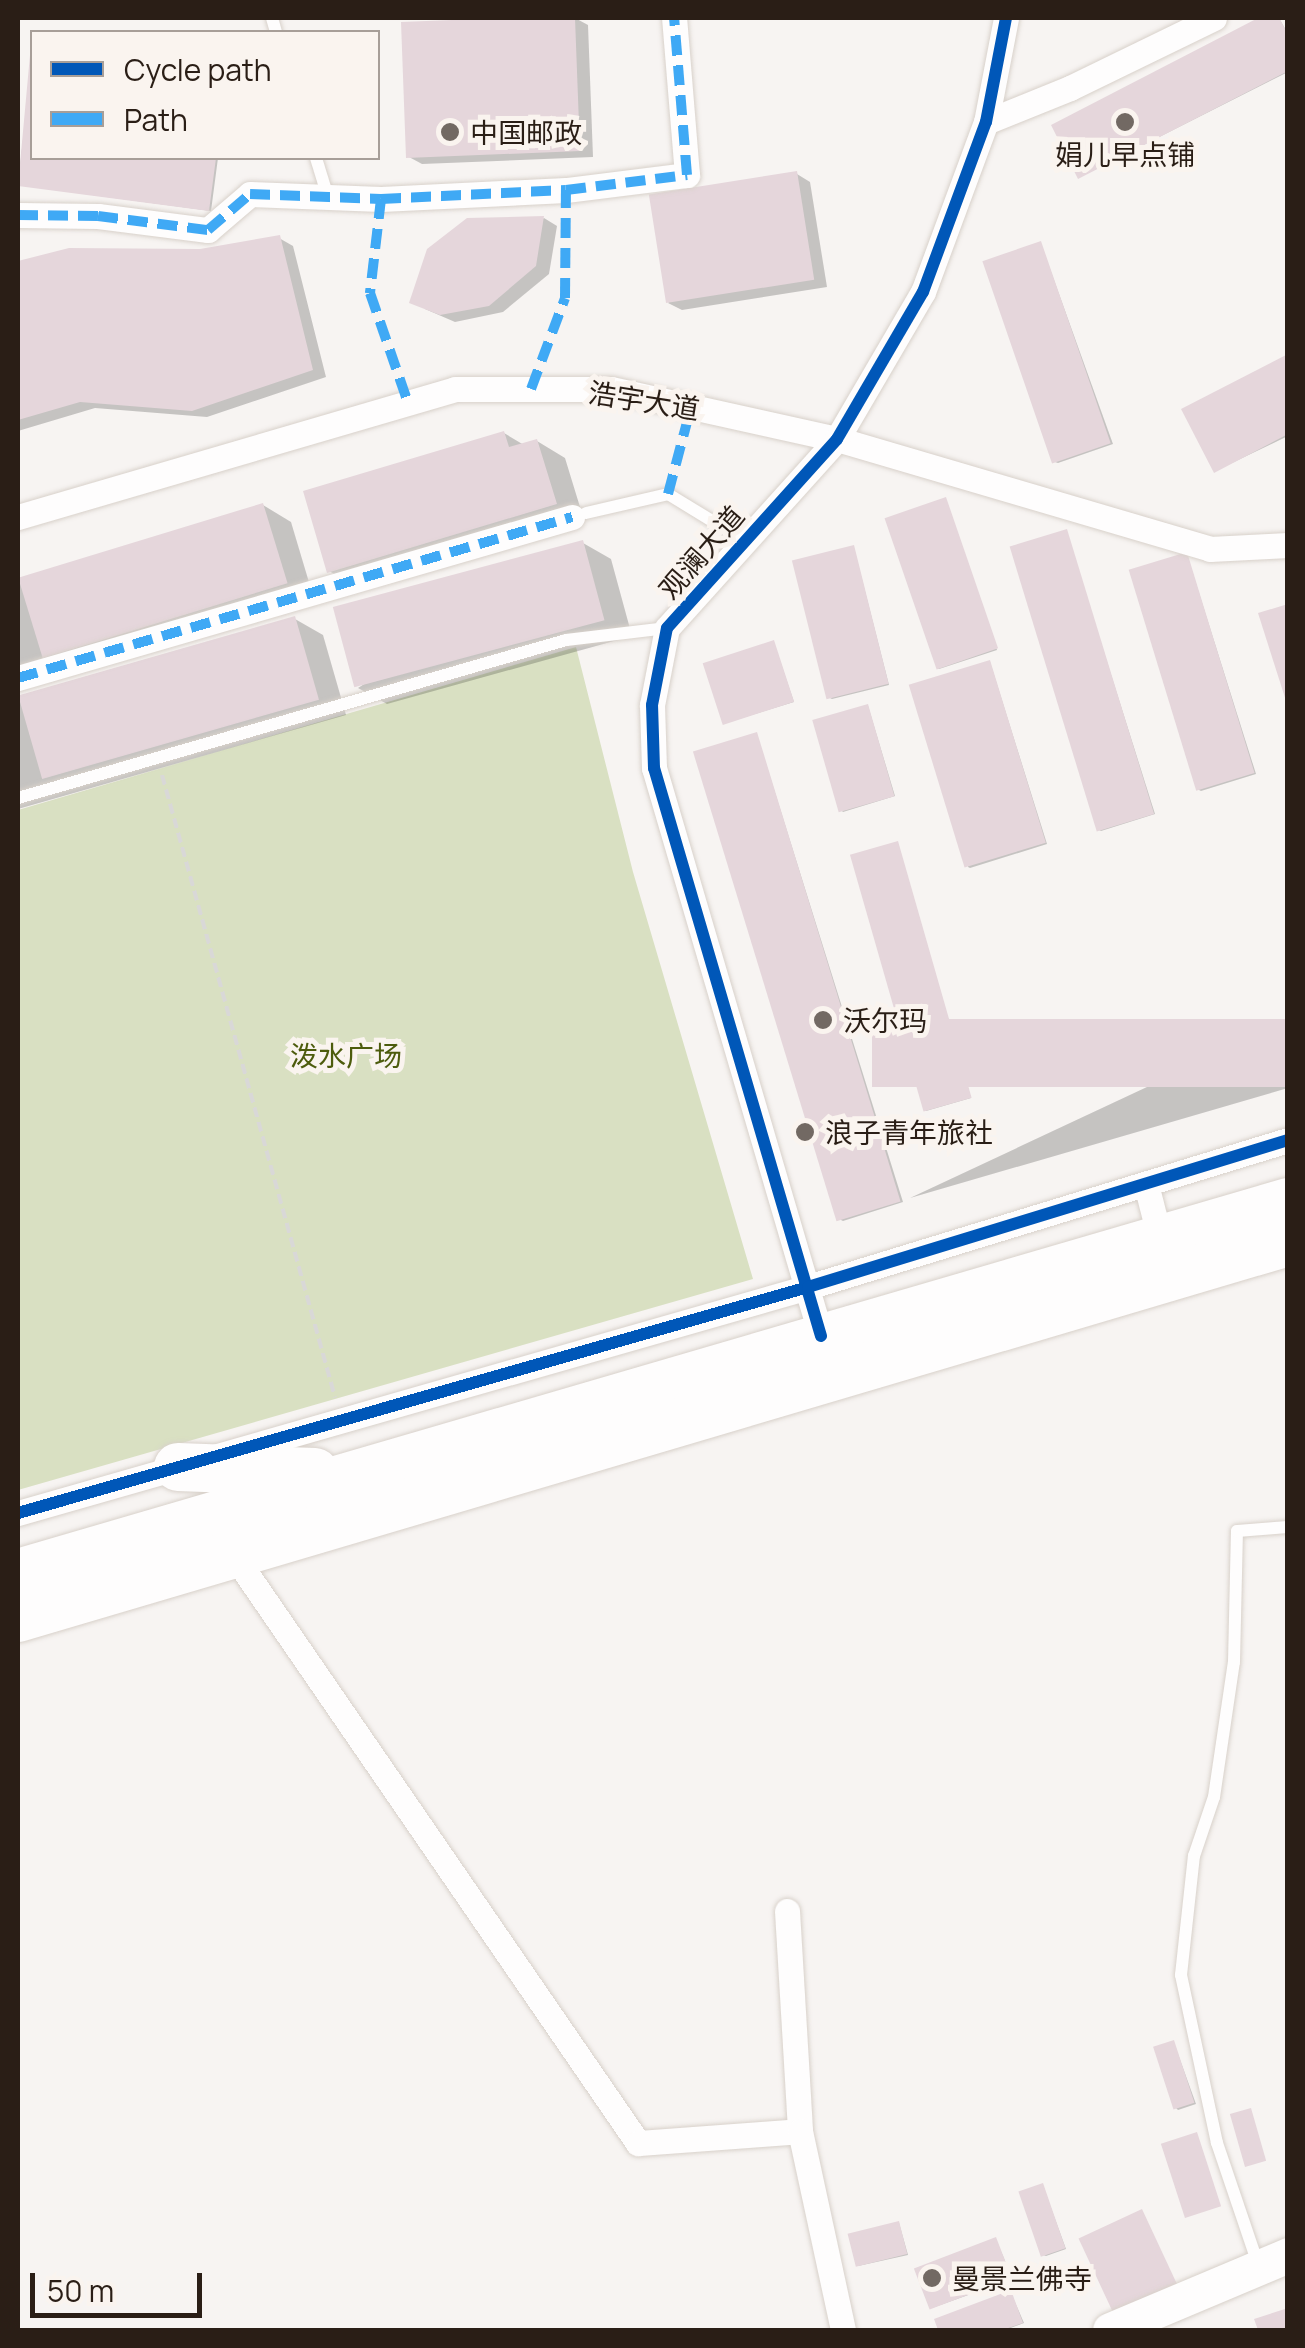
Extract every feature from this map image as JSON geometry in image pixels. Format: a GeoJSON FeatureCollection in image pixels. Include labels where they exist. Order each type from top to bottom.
{"type":"FeatureCollection","features":[{"type":"Feature","properties":{"kind":"highway"},"geometry":{"type":"LineString","coordinates":[[18,1573],[1288,1202]]}},
{"type":"Feature","properties":{"kind":"highway"},"geometry":{"type":"LineString","coordinates":[[18,1618],[1288,1242]]}},
{"type":"Feature","properties":{"kind":"highway"},"geometry":{"type":"LineString","coordinates":[[178,1467],[354,1474]]}},
{"type":"Feature","properties":{"kind":"street"},"geometry":{"type":"LineString","coordinates":[[18,215],[98,216],[208,230],[250,194],[328,197],[566,190],[687,175],[674,18]]}},
{"type":"Feature","properties":{"kind":"street","name":"观澜大道"},"geometry":{"type":"LineString","coordinates":[[822,1336],[654,768],[652,706],[667,628],[838,439],[923,292],[986,122],[1006,18]]}},
{"type":"Feature","properties":{"kind":"street"},"geometry":{"type":"LineString","coordinates":[[986,122],[1070,88],[1214,18]]}},
{"type":"Feature","properties":{"kind":"street","name":"浩宇大道"},"geometry":{"type":"LineString","coordinates":[[18,517],[455,389],[610,389],[838,439],[1210,550],[1288,545]]}},
{"type":"Feature","properties":{"kind":"street"},"geometry":{"type":"LineString","coordinates":[[18,678],[579,515]]}},
{"type":"Feature","properties":{"kind":"street"},"geometry":{"type":"LineString","coordinates":[[18,1513],[808,1287],[1288,1140]]}},
{"type":"Feature","properties":{"kind":"street"},"geometry":{"type":"LineString","coordinates":[[1146,1184],[1160,1239]]}},
{"type":"Feature","properties":{"kind":"street"},"geometry":{"type":"LineString","coordinates":[[233,1554],[638,2143],[800,2130]]}},
{"type":"Feature","properties":{"kind":"street"},"geometry":{"type":"LineString","coordinates":[[788,1910],[800,2130],[843,2330]]}},
{"type":"Feature","properties":{"kind":"street"},"geometry":{"type":"LineString","coordinates":[[1110,2330],[1273,2261]]}},
{"type":"Feature","properties":{"kind":"lane"},"geometry":{"type":"LineString","coordinates":[[317,160],[328,197]]}},
{"type":"Feature","properties":{"kind":"lane"},"geometry":{"type":"LineString","coordinates":[[579,515],[668,494],[743,540]]}},
{"type":"Feature","properties":{"kind":"lane"},"geometry":{"type":"LineString","coordinates":[[18,798],[566,640],[667,628]]}},
{"type":"Feature","properties":{"kind":"lane"},"geometry":{"type":"LineString","coordinates":[[1273,2261],[1217,2142],[1180,1975],[1194,1856],[1214,1797],[1234,1662],[1237,1531],[1288,1527]]}},
{"type":"Feature","properties":{"kind":"path"},"geometry":{"type":"LineString","coordinates":[[156,758],[342,1420]]}},
{"type":"Feature","properties":{"kind":"green space","name":"泼水广场"},"geometry":{"type":"Polygon","coordinates":[[[576,647],[633,872],[753,1279],[18,1490],[18,810],[576,647]]]}},
{"type":"Feature","properties":{"kind":"building"},"geometry":{"type":"Polygon","coordinates":[[[575,18],[580,151],[406,158],[401,22],[575,18]]]}},
{"type":"Feature","properties":{"kind":"building"},"geometry":{"type":"Polygon","coordinates":[[[1258,18],[1279,18],[1288,34],[1288,71],[1078,179],[1051,125],[1258,18]]]}},
{"type":"Feature","properties":{"kind":"building"},"geometry":{"type":"Polygon","coordinates":[[[30,55],[30,160],[216,160],[209,211],[18,186],[30,55]]]}},
{"type":"Feature","properties":{"kind":"building"},"geometry":{"type":"Polygon","coordinates":[[[797,171],[814,280],[666,303],[649,194],[797,171]]]}},
{"type":"Feature","properties":{"kind":"building"},"geometry":{"type":"Polygon","coordinates":[[[544,216],[536,266],[489,306],[440,315],[409,303],[427,249],[467,218],[544,216]]]}},
{"type":"Feature","properties":{"kind":"building"},"geometry":{"type":"Polygon","coordinates":[[[280,235],[313,370],[192,411],[80,402],[18,420],[18,261],[69,248],[200,249],[280,235]]]}},
{"type":"Feature","properties":{"kind":"building"},"geometry":{"type":"Polygon","coordinates":[[[1041,241],[1111,443],[1052,464],[982,261],[1041,241]]]}},
{"type":"Feature","properties":{"kind":"building"},"geometry":{"type":"Polygon","coordinates":[[[1288,354],[1288,434],[1214,473],[1181,409],[1288,354]]]}},
{"type":"Feature","properties":{"kind":"building"},"geometry":{"type":"Polygon","coordinates":[[[504,431],[509,447],[537,439],[557,504],[327,573],[303,491],[504,431]]]}},
{"type":"Feature","properties":{"kind":"building"},"geometry":{"type":"Polygon","coordinates":[[[946,497],[998,648],[937,669],[885,518],[946,497]]]}},
{"type":"Feature","properties":{"kind":"building"},"geometry":{"type":"Polygon","coordinates":[[[263,503],[288,583],[43,658],[18,578],[263,503]]]}},
{"type":"Feature","properties":{"kind":"building"},"geometry":{"type":"Polygon","coordinates":[[[1067,529],[1154,814],[1097,832],[1010,547],[1067,529]]]}},
{"type":"Feature","properties":{"kind":"building"},"geometry":{"type":"Polygon","coordinates":[[[583,540],[604,620],[354,687],[333,607],[583,540]]]}},
{"type":"Feature","properties":{"kind":"building"},"geometry":{"type":"Polygon","coordinates":[[[854,545],[889,684],[826,699],[792,560],[854,545]]]}},
{"type":"Feature","properties":{"kind":"building"},"geometry":{"type":"Polygon","coordinates":[[[1187,552],[1255,773],[1196,791],[1129,570],[1187,552]]]}},
{"type":"Feature","properties":{"kind":"building"},"geometry":{"type":"Polygon","coordinates":[[[1288,604],[1288,704],[1287,704],[1258,613],[1288,604]]]}},
{"type":"Feature","properties":{"kind":"building"},"geometry":{"type":"Polygon","coordinates":[[[295,616],[319,700],[42,779],[18,695],[295,616]]]}},
{"type":"Feature","properties":{"kind":"building"},"geometry":{"type":"Polygon","coordinates":[[[774,640],[794,702],[723,725],[703,663],[774,640]]]}},
{"type":"Feature","properties":{"kind":"building"},"geometry":{"type":"Polygon","coordinates":[[[990,660],[1046,843],[965,868],[909,685],[990,660]]]}},
{"type":"Feature","properties":{"kind":"building"},"geometry":{"type":"Polygon","coordinates":[[[868,704],[894,796],[839,812],[812,720],[868,704]]]}},
{"type":"Feature","properties":{"kind":"building"},"geometry":{"type":"Polygon","coordinates":[[[757,732],[901,1202],[836,1221],[693,752],[757,732]]]}},
{"type":"Feature","properties":{"kind":"building"},"geometry":{"type":"Polygon","coordinates":[[[898,841],[972,1098],[924,1111],[850,855],[898,841]]]}},
{"type":"Feature","properties":{"kind":"building"},"geometry":{"type":"Polygon","coordinates":[[[872,1019],[1288,1019],[1288,1087],[872,1087],[872,1019]]]}},
{"type":"Feature","properties":{"kind":"building"},"geometry":{"type":"Polygon","coordinates":[[[1174,2040],[1194,2103],[1173,2110],[1153,2047],[1174,2040]]]}},
{"type":"Feature","properties":{"kind":"building"},"geometry":{"type":"Polygon","coordinates":[[[1251,2108],[1266,2161],[1245,2167],[1230,2114],[1251,2108]]]}},
{"type":"Feature","properties":{"kind":"building"},"geometry":{"type":"Polygon","coordinates":[[[1197,2132],[1221,2206],[1185,2218],[1161,2144],[1197,2132]]]}},
{"type":"Feature","properties":{"kind":"building"},"geometry":{"type":"Polygon","coordinates":[[[1043,2183],[1065,2248],[1041,2257],[1018,2191],[1043,2183]]]}},
{"type":"Feature","properties":{"kind":"building"},"geometry":{"type":"Polygon","coordinates":[[[1142,2209],[1178,2287],[1115,2317],[1079,2239],[1142,2209]]]}},
{"type":"Feature","properties":{"kind":"building"},"geometry":{"type":"Polygon","coordinates":[[[899,2221],[907,2254],[856,2267],[848,2234],[899,2221]]]}},
{"type":"Feature","properties":{"kind":"building"},"geometry":{"type":"Polygon","coordinates":[[[996,2237],[1012,2278],[930,2310],[914,2269],[996,2237]]]}},
{"type":"Feature","properties":{"kind":"building"},"geometry":{"type":"Polygon","coordinates":[[[1011,2290],[1023,2323],[1002,2330],[938,2330],[934,2319],[1011,2290]]]}},
{"type":"Feature","properties":{"kind":"building"},"geometry":{"type":"Polygon","coordinates":[[[1288,2308],[1288,2330],[1258,2330],[1254,2319],[1288,2308]]]}},
{"type":"Feature","properties":{"kind":"marked path"},"geometry":{"type":"LineString","coordinates":[[18,215],[98,216],[208,230],[250,194],[381,199],[566,190],[687,175],[674,18]]}},
{"type":"Feature","properties":{"kind":"marked path"},"geometry":{"type":"LineString","coordinates":[[531,389],[565,298],[566,190]]}},
{"type":"Feature","properties":{"kind":"marked path"},"geometry":{"type":"LineString","coordinates":[[381,199],[370,293],[408,403]]}},
{"type":"Feature","properties":{"kind":"marked path"},"geometry":{"type":"LineString","coordinates":[[668,494],[691,407]]}},
{"type":"Feature","properties":{"kind":"marked path"},"geometry":{"type":"LineString","coordinates":[[18,678],[572,517]]}},
{"type":"Feature","properties":{"kind":"cycle path"},"geometry":{"type":"LineString","coordinates":[[821,1336],[654,768],[652,705],[667,628],[837,439],[923,292],[986,122],[1006,18]]}},
{"type":"Feature","properties":{"kind":"cycle path"},"geometry":{"type":"LineString","coordinates":[[18,1513],[808,1287],[1288,1140]]}},
{"type":"Feature","properties":{"kind":"place","name":"娟儿早点铺"},"geometry":{"type":"Point","coordinates":[1125,122]}},
{"type":"Feature","properties":{"kind":"place","name":"中国邮政"},"geometry":{"type":"Point","coordinates":[450,132]}},
{"type":"Feature","properties":{"kind":"place","name":"沃尔玛"},"geometry":{"type":"Point","coordinates":[823,1020]}},
{"type":"Feature","properties":{"kind":"place","name":"浪子青年旅社"},"geometry":{"type":"Point","coordinates":[805,1132]}},
{"type":"Feature","properties":{"kind":"place","name":"曼景兰佛寺"},"geometry":{"type":"Point","coordinates":[932,2278]}}]}
